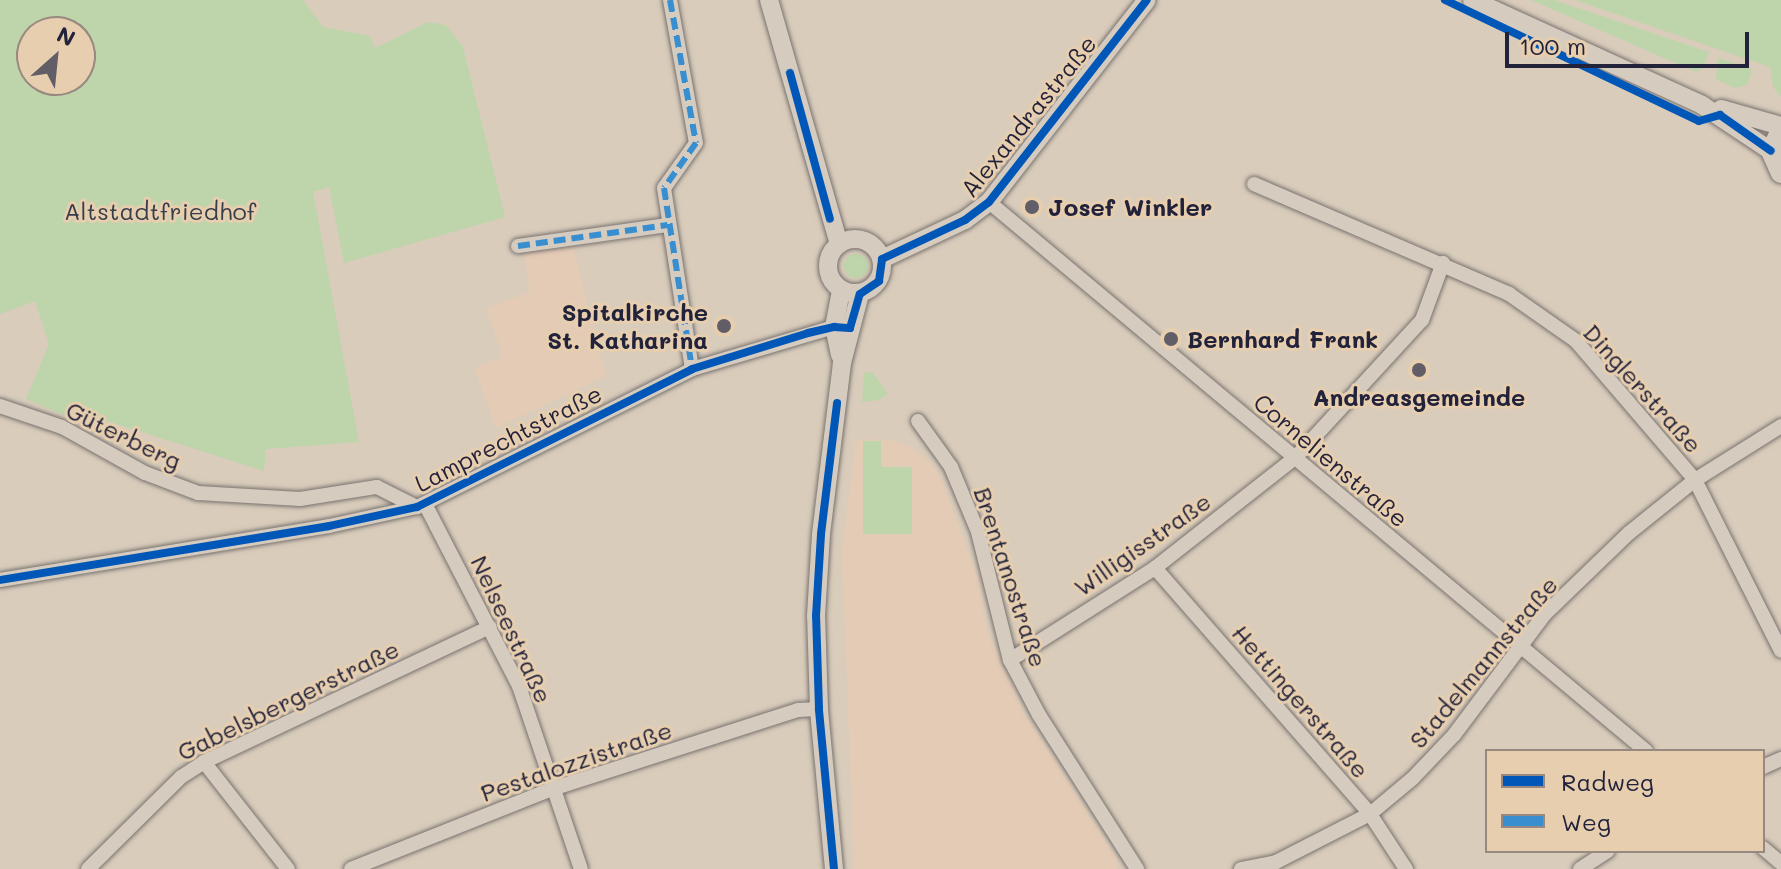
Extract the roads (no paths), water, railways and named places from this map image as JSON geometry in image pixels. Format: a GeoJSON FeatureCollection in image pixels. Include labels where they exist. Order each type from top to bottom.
{"type":"FeatureCollection","features":[{"type":"Feature","properties":{"kind":"main road"},"geometry":{"type":"LineString","coordinates":[[1781,128],[1771,151],[1781,173]]}},
{"type":"Feature","properties":{"kind":"street"},"geometry":{"type":"LineString","coordinates":[[670,0],[696,143],[664,188],[692,369]]}},
{"type":"Feature","properties":{"kind":"street"},"geometry":{"type":"LineString","coordinates":[[769,0],[839,244]]}},
{"type":"Feature","properties":{"kind":"street"},"geometry":{"type":"LineString","coordinates":[[1472,0],[1702,105],[1781,128]]}},
{"type":"Feature","properties":{"kind":"street","name":"Alexandrastraße"},"geometry":{"type":"LineString","coordinates":[[882,259],[965,220],[989,202],[1139,3]]}},
{"type":"Feature","properties":{"kind":"street"},"geometry":{"type":"LineString","coordinates":[[1702,105],[1771,151]]}},
{"type":"Feature","properties":{"kind":"street","name":"Dinglerstraße"},"geometry":{"type":"LineString","coordinates":[[1254,184],[1509,294],[1576,341],[1695,480],[1781,651]]}},
{"type":"Feature","properties":{"kind":"street","name":"Cornelienstraße"},"geometry":{"type":"LineString","coordinates":[[989,202],[1644,749]]}},
{"type":"Feature","properties":{"kind":"street"},"geometry":{"type":"LineString","coordinates":[[518,246],[668,225]]}},
{"type":"Feature","properties":{"kind":"street"},"geometry":{"type":"LineString","coordinates":[[834,869],[819,709],[816,616],[819,550],[842,363],[841,290],[828,271],[828,260],[839,244],[861,239],[877,250],[882,259],[879,281],[860,294],[842,328]]}},
{"type":"Feature","properties":{"kind":"street","name":"Willigisstraße"},"geometry":{"type":"LineString","coordinates":[[1010,660],[1155,568],[1295,458],[1422,320],[1443,263]]}},
{"type":"Feature","properties":{"kind":"street"},"geometry":{"type":"LineString","coordinates":[[841,290],[860,294]]}},
{"type":"Feature","properties":{"kind":"street","name":"Lamprechtstraße"},"geometry":{"type":"LineString","coordinates":[[0,580],[329,526],[421,505],[692,369],[842,328]]}},
{"type":"Feature","properties":{"kind":"street","name":"Güterberg"},"geometry":{"type":"LineString","coordinates":[[0,406],[62,427],[145,473],[198,493],[300,499],[377,487],[421,505]]}},
{"type":"Feature","properties":{"kind":"street","name":"Brentanostraße"},"geometry":{"type":"LineString","coordinates":[[918,421],[951,467],[978,532],[1010,660],[1039,715],[1137,869]]}},
{"type":"Feature","properties":{"kind":"street","name":"Stadelmannstraße"},"geometry":{"type":"LineString","coordinates":[[1241,869],[1276,862],[1370,814],[1413,778],[1454,735],[1545,614],[1629,533],[1695,480],[1781,426]]}},
{"type":"Feature","properties":{"kind":"street","name":"Nelseestraße"},"geometry":{"type":"LineString","coordinates":[[421,505],[490,627],[519,686],[581,869]]}},
{"type":"Feature","properties":{"kind":"street","name":"Hettingerstraße"},"geometry":{"type":"LineString","coordinates":[[1155,568],[1370,814],[1406,869]]}},
{"type":"Feature","properties":{"kind":"street","name":"Gabelsbergerstraße"},"geometry":{"type":"LineString","coordinates":[[88,869],[181,777],[204,762],[490,627]]}},
{"type":"Feature","properties":{"kind":"street","name":"Pestalozzistraße"},"geometry":{"type":"LineString","coordinates":[[351,869],[552,789],[798,710],[819,709]]}},
{"type":"Feature","properties":{"kind":"street"},"geometry":{"type":"LineString","coordinates":[[204,762],[288,869]]}},
{"type":"Feature","properties":{"kind":"street"},"geometry":{"type":"LineString","coordinates":[[1765,850],[1781,863]]}},
{"type":"Feature","properties":{"kind":"street"},"geometry":{"type":"LineString","coordinates":[[1580,869],[1605,853]]}},
{"type":"Feature","properties":{"kind":"place","name":"Josef Winkler"},"geometry":{"type":"Point","coordinates":[1032,207]}},
{"type":"Feature","properties":{"kind":"place","name":"Spitalkirche St. Katharina"},"geometry":{"type":"Point","coordinates":[724,326]}},
{"type":"Feature","properties":{"kind":"place","name":"Bernhard Frank"},"geometry":{"type":"Point","coordinates":[1171,339]}},
{"type":"Feature","properties":{"kind":"place","name":"Andreasgemeinde"},"geometry":{"type":"Point","coordinates":[1419,370]}},
{"type":"Feature","properties":{"kind":"park label","name":"Altstadtfriedhof"},"geometry":{"type":"Point","coordinates":[160,211]}}]}
